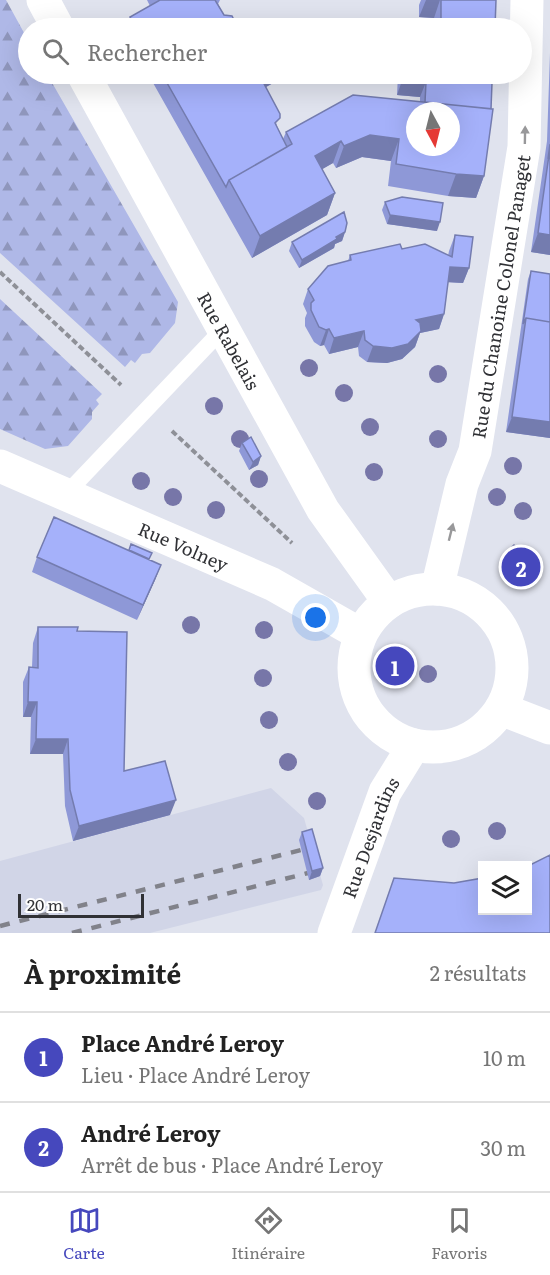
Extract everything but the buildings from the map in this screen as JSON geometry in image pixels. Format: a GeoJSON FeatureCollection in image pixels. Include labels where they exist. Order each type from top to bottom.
{"type":"FeatureCollection","features":[{"type":"Feature","properties":{"kind":"street"},"geometry":{"type":"LineString","coordinates":[[43,0],[53,18]]}},
{"type":"Feature","properties":{"kind":"street","name":"Rue du Chanoine Colonel Panaget"},"geometry":{"type":"LineString","coordinates":[[527,0],[527,18]]}},
{"type":"Feature","properties":{"kind":"street","name":"Rue Rabelais"},"geometry":{"type":"LineString","coordinates":[[88,84],[323,510],[389,602]]}},
{"type":"Feature","properties":{"kind":"street","name":"Rue du Chanoine Colonel Panaget"},"geometry":{"type":"LineString","coordinates":[[437,589],[462,484],[475,451],[524,147],[525,84]]}},
{"type":"Feature","properties":{"kind":"street","name":"Rue Volney"},"geometry":{"type":"LineString","coordinates":[[0,466],[272,584],[360,634]]}},
{"type":"Feature","properties":{"kind":"street"},"geometry":{"type":"LineString","coordinates":[[437,589],[455,592],[486,609],[500,626],[509,645],[512,667],[510,689],[501,709],[485,728],[464,741],[439,748],[414,745],[392,737],[374,722],[360,703],[354,680],[354,657],[360,634],[372,616],[389,602],[404,594],[437,589]]}},
{"type":"Feature","properties":{"kind":"street"},"geometry":{"type":"LineString","coordinates":[[501,709],[550,728]]}},
{"type":"Feature","properties":{"kind":"street","name":"Rue Desjardins"},"geometry":{"type":"LineString","coordinates":[[334,933],[385,792],[414,745]]}},
{"type":"Feature","properties":{"kind":"lane"},"geometry":{"type":"LineString","coordinates":[[64,495],[223,329]]}},
{"type":"Feature","properties":{"kind":"path"},"geometry":{"type":"LineString","coordinates":[[0,272],[121,385]]}},
{"type":"Feature","properties":{"kind":"path"},"geometry":{"type":"LineString","coordinates":[[172,431],[292,543]]}},
{"type":"Feature","properties":{"kind":"shaded area"},"geometry":{"type":"Polygon","coordinates":[[[271,788],[304,818],[323,885],[321,890],[150,933],[0,933],[0,861],[271,788]]]}},
{"type":"Feature","properties":{"kind":"green space"},"geometry":{"type":"Polygon","coordinates":[[[0,0],[6,0],[18,22],[18,84],[53,84],[178,302],[175,323],[150,353],[142,354],[135,363],[131,360],[125,367],[0,253],[0,0]]]}},
{"type":"Feature","properties":{"kind":"green space"},"geometry":{"type":"Polygon","coordinates":[[[0,299],[102,394],[96,400],[99,404],[92,412],[92,419],[68,446],[45,449],[0,429],[0,299]]]}},
{"type":"Feature","properties":{"kind":"railway"},"geometry":{"type":"LineString","coordinates":[[0,926],[301,850]]}},
{"type":"Feature","properties":{"kind":"railway"},"geometry":{"type":"LineString","coordinates":[[72,933],[308,873]]}},
{"type":"Feature","properties":{"kind":"place","name":"André Leroy"},"geometry":{"type":"Point","coordinates":[521,567]}},
{"type":"Feature","properties":{"kind":"place","name":"Place André Leroy"},"geometry":{"type":"Point","coordinates":[395,666]}}]}
